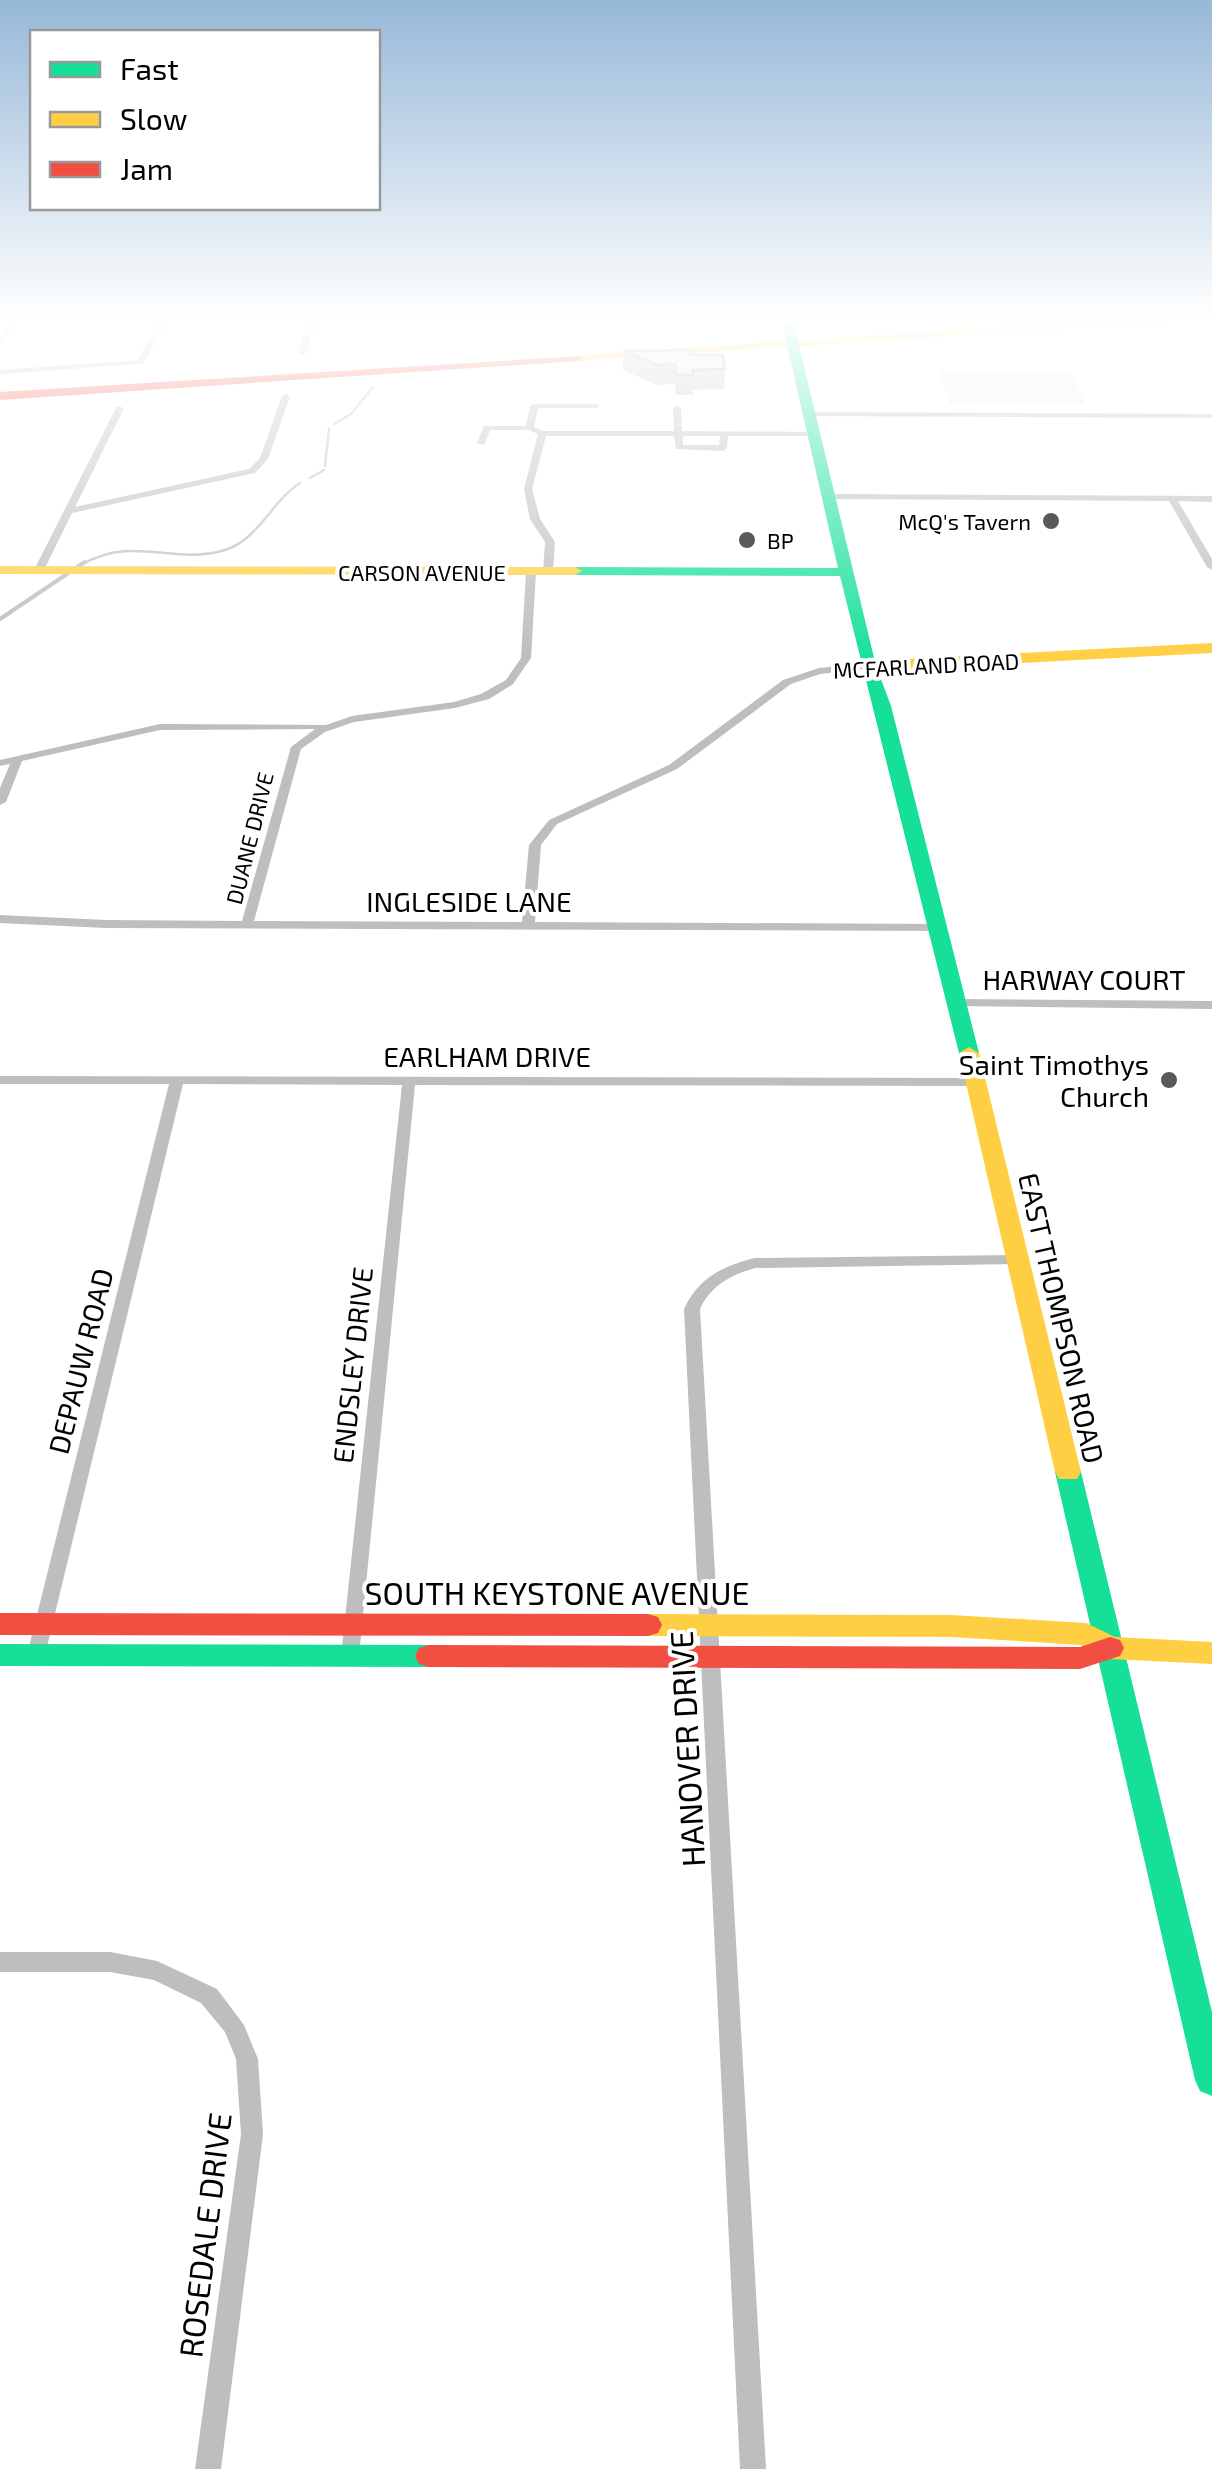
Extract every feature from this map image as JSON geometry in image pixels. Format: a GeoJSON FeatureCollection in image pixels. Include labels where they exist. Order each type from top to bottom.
{"type":"FeatureCollection","features":[{"type":"Feature","properties":{"kind":"main road"},"geometry":{"type":"LineString","coordinates":[[813,431],[827,497]]}},
{"type":"Feature","properties":{"kind":"main road","name":"EAST THOMPSON ROAD"},"geometry":{"type":"LineString","coordinates":[[827,497],[939,928],[1110,1648],[1206,2025],[1212,2080]]}},
{"type":"Feature","properties":{"kind":"main road","name":"CARSON AVENUE"},"geometry":{"type":"LineString","coordinates":[[0,570],[844,572]]}},
{"type":"Feature","properties":{"kind":"main road","name":"MCFARLAND ROAD"},"geometry":{"type":"LineString","coordinates":[[868,666],[1212,648]]}},
{"type":"Feature","properties":{"kind":"main road","name":"SOUTH KEYSTONE AVENUE"},"geometry":{"type":"LineString","coordinates":[[0,1624],[1034,1630],[1086,1634],[1110,1648]]}},
{"type":"Feature","properties":{"kind":"main road","name":"SOUTH KEYSTONE AVENUE"},"geometry":{"type":"LineString","coordinates":[[0,1655],[1080,1658],[1110,1648],[1212,1653]]}},
{"type":"Feature","properties":{"kind":"street"},"geometry":{"type":"LineString","coordinates":[[38,570],[109,431]]}},
{"type":"Feature","properties":{"kind":"street"},"geometry":{"type":"LineString","coordinates":[[70,511],[252,471],[264,459],[274,431]]}},
{"type":"Feature","properties":{"kind":"street"},"geometry":{"type":"LineString","coordinates":[[481,444],[486,431]]}},
{"type":"Feature","properties":{"kind":"street"},"geometry":{"type":"LineString","coordinates":[[542,432],[741,431]]}},
{"type":"Feature","properties":{"kind":"street","name":"DUANE DRIVE"},"geometry":{"type":"LineString","coordinates":[[247,925],[290,758],[304,739],[326,726],[370,714],[458,704],[504,686],[521,670],[540,572],[550,542],[535,519],[528,489],[542,432]]}},
{"type":"Feature","properties":{"kind":"street"},"geometry":{"type":"LineString","coordinates":[[678,433],[680,447],[702,448],[724,447],[724,433]]}},
{"type":"Feature","properties":{"kind":"street"},"geometry":{"type":"LineString","coordinates":[[827,497],[1212,499]]}},
{"type":"Feature","properties":{"kind":"street"},"geometry":{"type":"LineString","coordinates":[[1172,499],[1212,567]]}},
{"type":"Feature","properties":{"kind":"street","name":"MCFARLAND ROAD"},"geometry":{"type":"LineString","coordinates":[[528,926],[534,845],[554,822],[673,767],[787,682],[820,671],[868,666]]}},
{"type":"Feature","properties":{"kind":"street"},"geometry":{"type":"LineString","coordinates":[[0,763],[160,727],[326,726]]}},
{"type":"Feature","properties":{"kind":"street"},"geometry":{"type":"LineString","coordinates":[[0,802],[17,760]]}},
{"type":"Feature","properties":{"kind":"street","name":"INGLESIDE LANE"},"geometry":{"type":"LineString","coordinates":[[0,918],[247,925],[939,928]]}},
{"type":"Feature","properties":{"kind":"street","name":"HARWAY COURT"},"geometry":{"type":"LineString","coordinates":[[956,1003],[1212,1005]]}},
{"type":"Feature","properties":{"kind":"street","name":"EARLHAM DRIVE"},"geometry":{"type":"LineString","coordinates":[[0,1080],[974,1082]]}},
{"type":"Feature","properties":{"kind":"street","name":"DEPAUW ROAD"},"geometry":{"type":"LineString","coordinates":[[36,1656],[177,1080]]}},
{"type":"Feature","properties":{"kind":"street","name":"ENDSLEY DRIVE"},"geometry":{"type":"LineString","coordinates":[[350,1656],[409,1081]]}},
{"type":"Feature","properties":{"kind":"street","name":"HANOVER DRIVE"},"geometry":{"type":"LineString","coordinates":[[753,2469],[692,1309],[708,1283],[726,1272],[764,1262],[1016,1260]]}},
{"type":"Feature","properties":{"kind":"street","name":"ROSEDALE DRIVE"},"geometry":{"type":"LineString","coordinates":[[0,1962],[110,1962],[157,1971],[209,1996],[233,2025],[248,2059],[252,2134],[208,2469]]}},
{"type":"Feature","properties":{"kind":"waterway"},"geometry":{"type":"LineString","coordinates":[[325,466],[329,431]]}},
{"type":"Feature","properties":{"kind":"waterway"},"geometry":{"type":"LineString","coordinates":[[310,478],[324,470]]}},
{"type":"Feature","properties":{"kind":"waterway"},"geometry":{"type":"LineString","coordinates":[[81,565],[119,552],[188,555],[225,550],[247,538],[300,483]]}},
{"type":"Feature","properties":{"kind":"waterway"},"geometry":{"type":"LineString","coordinates":[[78,566],[85,562]]}},
{"type":"Feature","properties":{"kind":"waterway"},"geometry":{"type":"LineString","coordinates":[[0,619],[67,574]]}},
{"type":"Feature","properties":{"kind":"traffic: fast"},"geometry":{"type":"LineString","coordinates":[[813,431],[868,666],[883,706],[969,1053]]}},
{"type":"Feature","properties":{"kind":"traffic: fast"},"geometry":{"type":"LineString","coordinates":[[575,571],[844,572]]}},
{"type":"Feature","properties":{"kind":"traffic: fast"},"geometry":{"type":"LineString","coordinates":[[1068,1472],[1212,2080]]}},
{"type":"Feature","properties":{"kind":"traffic: fast"},"geometry":{"type":"LineString","coordinates":[[0,1655],[429,1656]]}},
{"type":"Feature","properties":{"kind":"traffic: slow"},"geometry":{"type":"LineString","coordinates":[[0,570],[575,571]]}},
{"type":"Feature","properties":{"kind":"traffic: slow"},"geometry":{"type":"LineString","coordinates":[[868,666],[1212,648]]}},
{"type":"Feature","properties":{"kind":"traffic: slow"},"geometry":{"type":"LineString","coordinates":[[969,1053],[1068,1472]]}},
{"type":"Feature","properties":{"kind":"traffic: slow"},"geometry":{"type":"LineString","coordinates":[[648,1625],[951,1626],[1086,1634],[1110,1648],[1212,1653]]}},
{"type":"Feature","properties":{"kind":"traffic: jam"},"geometry":{"type":"LineString","coordinates":[[0,1624],[648,1625]]}},
{"type":"Feature","properties":{"kind":"traffic: jam"},"geometry":{"type":"LineString","coordinates":[[429,1656],[1080,1658],[1110,1648]]}},
{"type":"Feature","properties":{"kind":"place","name":"McQ's Tavern"},"geometry":{"type":"Point","coordinates":[1051,521]}},
{"type":"Feature","properties":{"kind":"place","name":"BP"},"geometry":{"type":"Point","coordinates":[747,540]}},
{"type":"Feature","properties":{"kind":"place","name":"Saint Timothys Church"},"geometry":{"type":"Point","coordinates":[1169,1080]}}]}
